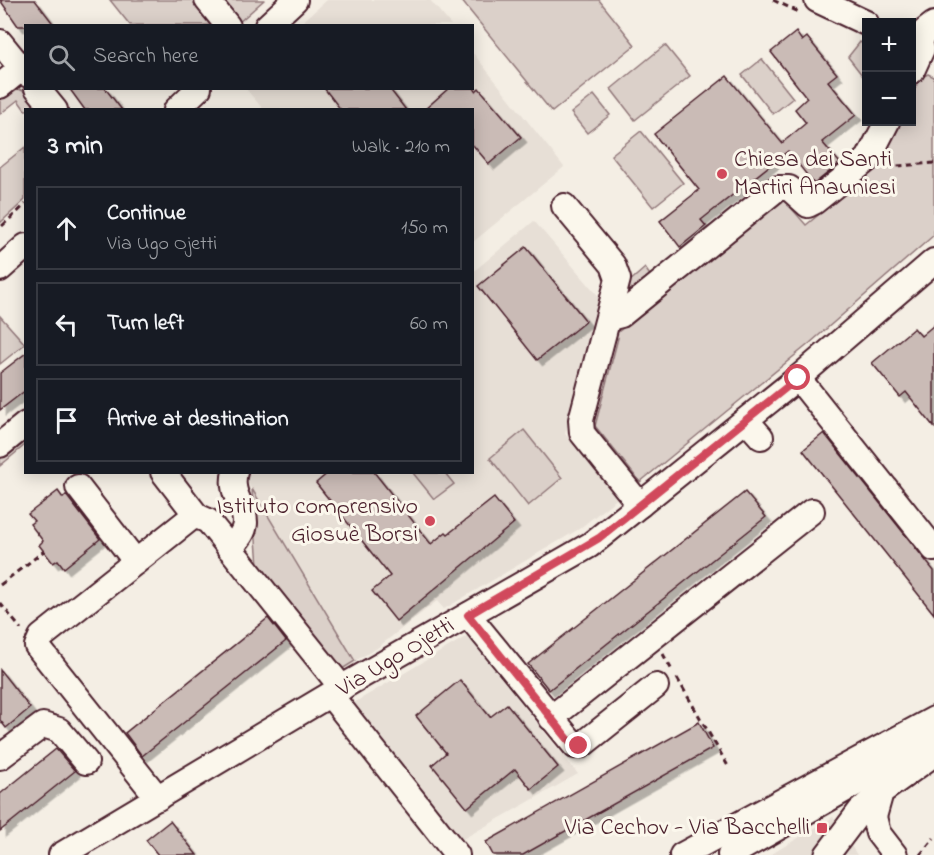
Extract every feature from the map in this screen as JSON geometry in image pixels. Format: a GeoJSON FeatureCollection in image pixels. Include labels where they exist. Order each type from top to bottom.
{"type":"FeatureCollection","features":[{"type":"Feature","properties":{"kind":"street"},"geometry":{"type":"LineString","coordinates":[[207,0],[226,24]]}},
{"type":"Feature","properties":{"kind":"street"},"geometry":{"type":"LineString","coordinates":[[269,24],[295,0]]}},
{"type":"Feature","properties":{"kind":"street"},"geometry":{"type":"LineString","coordinates":[[816,4],[862,21]]}},
{"type":"Feature","properties":{"kind":"street"},"geometry":{"type":"LineString","coordinates":[[916,62],[922,48],[925,31],[934,24]]}},
{"type":"Feature","properties":{"kind":"street"},"geometry":{"type":"LineString","coordinates":[[0,42],[23,72],[0,86]]}},
{"type":"Feature","properties":{"kind":"street"},"geometry":{"type":"LineString","coordinates":[[39,90],[53,108]]}},
{"type":"Feature","properties":{"kind":"street"},"geometry":{"type":"LineString","coordinates":[[178,108],[197,90]]}},
{"type":"Feature","properties":{"kind":"street"},"geometry":{"type":"LineString","coordinates":[[609,318],[621,315],[778,188],[789,188],[804,203],[811,204],[864,162],[885,126]]}},
{"type":"Feature","properties":{"kind":"street"},"geometry":{"type":"LineString","coordinates":[[564,206],[617,273],[618,286],[580,427],[585,438],[640,505]]}},
{"type":"Feature","properties":{"kind":"street"},"geometry":{"type":"LineString","coordinates":[[0,269],[24,248]]}},
{"type":"Feature","properties":{"kind":"street","name":"Via Ugo Ojetti"},"geometry":{"type":"LineString","coordinates":[[61,855],[590,544],[640,505],[753,428],[805,386],[934,261]]}},
{"type":"Feature","properties":{"kind":"street"},"geometry":{"type":"LineString","coordinates":[[805,386],[934,549]]}},
{"type":"Feature","properties":{"kind":"street"},"geometry":{"type":"LineString","coordinates":[[0,445],[24,426]]}},
{"type":"Feature","properties":{"kind":"street"},"geometry":{"type":"LineString","coordinates":[[165,474],[197,516],[207,521],[229,548],[458,855]]}},
{"type":"Feature","properties":{"kind":"street"},"geometry":{"type":"LineString","coordinates":[[229,548],[240,537],[246,521],[234,491],[235,474]]}},
{"type":"Feature","properties":{"kind":"street"},"geometry":{"type":"LineString","coordinates":[[78,487],[136,562]]}},
{"type":"Feature","properties":{"kind":"street"},"geometry":{"type":"LineString","coordinates":[[551,718],[812,511]]}},
{"type":"Feature","properties":{"kind":"street"},"geometry":{"type":"LineString","coordinates":[[158,798],[37,646],[41,637],[191,518],[197,516]]}},
{"type":"Feature","properties":{"kind":"street"},"geometry":{"type":"LineString","coordinates":[[468,615],[572,744],[579,746],[656,686]]}},
{"type":"Feature","properties":{"kind":"street"},"geometry":{"type":"LineString","coordinates":[[682,855],[934,719]]}},
{"type":"Feature","properties":{"kind":"street"},"geometry":{"type":"LineString","coordinates":[[0,757],[43,725],[59,730],[86,762]]}},
{"type":"Feature","properties":{"kind":"street"},"geometry":{"type":"LineString","coordinates":[[730,855],[934,739]]}},
{"type":"Feature","properties":{"kind":"street"},"geometry":{"type":"LineString","coordinates":[[827,855],[860,811],[881,792],[934,754]]}},
{"type":"Feature","properties":{"kind":"street"},"geometry":{"type":"LineString","coordinates":[[881,792],[874,817],[878,833],[895,855]]}},
{"type":"Feature","properties":{"kind":"path"},"geometry":{"type":"LineString","coordinates":[[773,0],[816,4]]}},
{"type":"Feature","properties":{"kind":"path"},"geometry":{"type":"LineString","coordinates":[[881,168],[934,163]]}},
{"type":"Feature","properties":{"kind":"path"},"geometry":{"type":"LineString","coordinates":[[2,226],[24,206]]}},
{"type":"Feature","properties":{"kind":"path"},"geometry":{"type":"LineString","coordinates":[[0,585],[44,551]]}},
{"type":"Feature","properties":{"kind":"path"},"geometry":{"type":"LineString","coordinates":[[0,603],[37,646]]}},
{"type":"Feature","properties":{"kind":"path"},"geometry":{"type":"LineString","coordinates":[[653,637],[728,766]]}},
{"type":"Feature","properties":{"kind":"path"},"geometry":{"type":"LineString","coordinates":[[920,855],[934,838]]}},
{"type":"Feature","properties":{"kind":"shaded area"},"geometry":{"type":"Polygon","coordinates":[[[110,0],[196,0],[216,24],[129,24],[110,0]]]}},
{"type":"Feature","properties":{"kind":"shaded area"},"geometry":{"type":"Polygon","coordinates":[[[218,0],[264,0],[237,24],[218,0]]]}},
{"type":"Feature","properties":{"kind":"shaded area"},"geometry":{"type":"Polygon","coordinates":[[[327,0],[430,0],[450,24],[300,24],[327,0]]]}},
{"type":"Feature","properties":{"kind":"shaded area"},"geometry":{"type":"Polygon","coordinates":[[[461,0],[599,0],[635,45],[552,112],[461,0]]]}},
{"type":"Feature","properties":{"kind":"shaded area"},"geometry":{"type":"Polygon","coordinates":[[[860,42],[862,43],[862,75],[848,57],[860,42]]]}},
{"type":"Feature","properties":{"kind":"shaded area"},"geometry":{"type":"Polygon","coordinates":[[[665,45],[690,76],[635,120],[611,89],[665,45]]]}},
{"type":"Feature","properties":{"kind":"shaded area"},"geometry":{"type":"Polygon","coordinates":[[[474,54],[564,167],[474,241],[474,108],[262,108],[247,90],[474,90],[474,54]]]}},
{"type":"Feature","properties":{"kind":"shaded area"},"geometry":{"type":"Polygon","coordinates":[[[762,59],[793,98],[773,114],[742,75],[762,59]]]}},
{"type":"Feature","properties":{"kind":"shaded area"},"geometry":{"type":"Polygon","coordinates":[[[928,74],[934,77],[934,235],[810,343],[640,482],[595,426],[618,338],[611,342],[613,336],[681,282],[779,194],[806,225],[869,174],[881,160],[898,126],[916,126],[916,86],[922,77],[928,74]]]}},
{"type":"Feature","properties":{"kind":"shaded area"},"geometry":{"type":"Polygon","coordinates":[[[17,88],[25,92],[39,108],[24,109],[18,100],[0,114],[0,98],[17,88]]]}},
{"type":"Feature","properties":{"kind":"shaded area"},"geometry":{"type":"Polygon","coordinates":[[[594,95],[610,115],[587,133],[571,113],[594,95]]]}},
{"type":"Feature","properties":{"kind":"shaded area"},"geometry":{"type":"Polygon","coordinates":[[[641,131],[683,183],[653,207],[611,155],[641,131]]]}},
{"type":"Feature","properties":{"kind":"shaded area"},"geometry":{"type":"Polygon","coordinates":[[[24,148],[24,201],[0,223],[0,167],[24,148]]]}},
{"type":"Feature","properties":{"kind":"shaded area","name":"Istituto comprensivo Giosuè Borsi"},"geometry":{"type":"Polygon","coordinates":[[[534,221],[601,299],[565,434],[619,497],[579,529],[444,609],[437,601],[377,648],[355,661],[243,475],[474,474],[474,271],[534,221]]]}},
{"type":"Feature","properties":{"kind":"shaded area"},"geometry":{"type":"Polygon","coordinates":[[[645,268],[654,281],[630,300],[624,293],[628,283],[645,268]]]}},
{"type":"Feature","properties":{"kind":"shaded area"},"geometry":{"type":"Polygon","coordinates":[[[0,316],[24,345],[0,364],[0,316]]]}},
{"type":"Feature","properties":{"kind":"shaded area"},"geometry":{"type":"Polygon","coordinates":[[[524,430],[562,478],[528,506],[490,458],[524,430]]]}},
{"type":"Feature","properties":{"kind":"shaded area"},"geometry":{"type":"Polygon","coordinates":[[[24,434],[24,446],[0,466],[0,454],[24,434]]]}},
{"type":"Feature","properties":{"kind":"shaded area"},"geometry":{"type":"Polygon","coordinates":[[[414,474],[446,474],[454,484],[434,499],[414,474]]]}},
{"type":"Feature","properties":{"kind":"shaded area"},"geometry":{"type":"Polygon","coordinates":[[[252,489],[355,661],[339,671],[258,565],[252,489]]]}},
{"type":"Feature","properties":{"kind":"shaded area"},"geometry":{"type":"Polygon","coordinates":[[[467,636],[578,774],[461,840],[352,704],[467,636]]]}},
{"type":"Feature","properties":{"kind":"shaded area"},"geometry":{"type":"Polygon","coordinates":[[[833,817],[857,855],[770,855],[833,817]]]}},
{"type":"Feature","properties":{"kind":"building"},"geometry":{"type":"Polygon","coordinates":[[[0,0],[35,0],[53,24],[24,24],[24,26],[18,26],[0,0]]]}},
{"type":"Feature","properties":{"kind":"building","name":"Chiesa dei Santi Martiri Anauniesi"},"geometry":{"type":"Polygon","coordinates":[[[796,32],[802,41],[807,37],[837,74],[828,81],[856,115],[822,142],[840,163],[814,184],[788,151],[701,220],[706,226],[680,247],[660,221],[699,190],[654,134],[727,76],[782,143],[806,123],[795,109],[807,98],[771,52],[796,32]]]}},
{"type":"Feature","properties":{"kind":"building"},"geometry":{"type":"Polygon","coordinates":[[[474,88],[476,91],[479,88],[521,137],[489,164],[474,146],[474,108],[426,108],[447,90],[474,90],[474,88]]]}},
{"type":"Feature","properties":{"kind":"building"},"geometry":{"type":"Polygon","coordinates":[[[70,90],[107,90],[120,108],[84,108],[70,90]]]}},
{"type":"Feature","properties":{"kind":"building"},"geometry":{"type":"Polygon","coordinates":[[[326,90],[391,90],[404,108],[339,108],[326,90]]]}},
{"type":"Feature","properties":{"kind":"building"},"geometry":{"type":"Polygon","coordinates":[[[526,247],[586,321],[537,360],[478,286],[526,247]]]}},
{"type":"Feature","properties":{"kind":"building"},"geometry":{"type":"Polygon","coordinates":[[[934,325],[934,427],[906,392],[900,397],[872,363],[914,328],[921,336],[934,325]]]}},
{"type":"Feature","properties":{"kind":"building"},"geometry":{"type":"Polygon","coordinates":[[[24,355],[24,392],[0,410],[0,373],[24,355]]]}},
{"type":"Feature","properties":{"kind":"building"},"geometry":{"type":"Polygon","coordinates":[[[824,433],[934,571],[934,614],[803,450],[824,433]]]}},
{"type":"Feature","properties":{"kind":"building"},"geometry":{"type":"Polygon","coordinates":[[[327,474],[376,474],[431,544],[446,532],[448,534],[494,498],[514,523],[396,621],[372,591],[390,576],[316,483],[327,474]]]}},
{"type":"Feature","properties":{"kind":"building"},"geometry":{"type":"Polygon","coordinates":[[[58,491],[63,498],[66,495],[100,539],[64,568],[58,560],[53,563],[39,545],[43,541],[30,524],[34,521],[28,514],[58,491]]]}},
{"type":"Feature","properties":{"kind":"building"},"geometry":{"type":"Polygon","coordinates":[[[745,492],[766,517],[549,690],[528,664],[745,492]]]}},
{"type":"Feature","properties":{"kind":"building"},"geometry":{"type":"Polygon","coordinates":[[[268,618],[286,641],[142,756],[125,733],[268,618]]]}},
{"type":"Feature","properties":{"kind":"building"},"geometry":{"type":"Polygon","coordinates":[[[0,670],[30,708],[6,728],[0,720],[0,670]]]}},
{"type":"Feature","properties":{"kind":"building"},"geometry":{"type":"Polygon","coordinates":[[[460,680],[490,717],[507,704],[558,767],[531,789],[515,769],[467,808],[432,765],[446,753],[416,716],[460,680]]]}},
{"type":"Feature","properties":{"kind":"building"},"geometry":{"type":"Polygon","coordinates":[[[699,722],[713,748],[523,855],[493,855],[486,842],[699,722]]]}},
{"type":"Feature","properties":{"kind":"building"},"geometry":{"type":"Polygon","coordinates":[[[56,749],[75,771],[0,831],[0,794],[56,749]]]}},
{"type":"Feature","properties":{"kind":"building"},"geometry":{"type":"Polygon","coordinates":[[[170,821],[197,855],[158,855],[146,840],[170,821]]]}},
{"type":"Feature","properties":{"kind":"place","name":"Chiesa dei Santi Martiri Anauniesi"},"geometry":{"type":"Point","coordinates":[722,174]}},
{"type":"Feature","properties":{"kind":"place","name":"Istituto comprensivo Giosuè Borsi"},"geometry":{"type":"Point","coordinates":[430,521]}},
{"type":"Feature","properties":{"kind":"place","name":"Via Cechov - Via Bacchelli"},"geometry":{"type":"Point","coordinates":[822,828]}},
{"type":"Feature","properties":{"kind":"route"},"geometry":{"type":"LineString","coordinates":[[579,746],[572,744],[468,615],[608,532],[798,378]]}}]}
